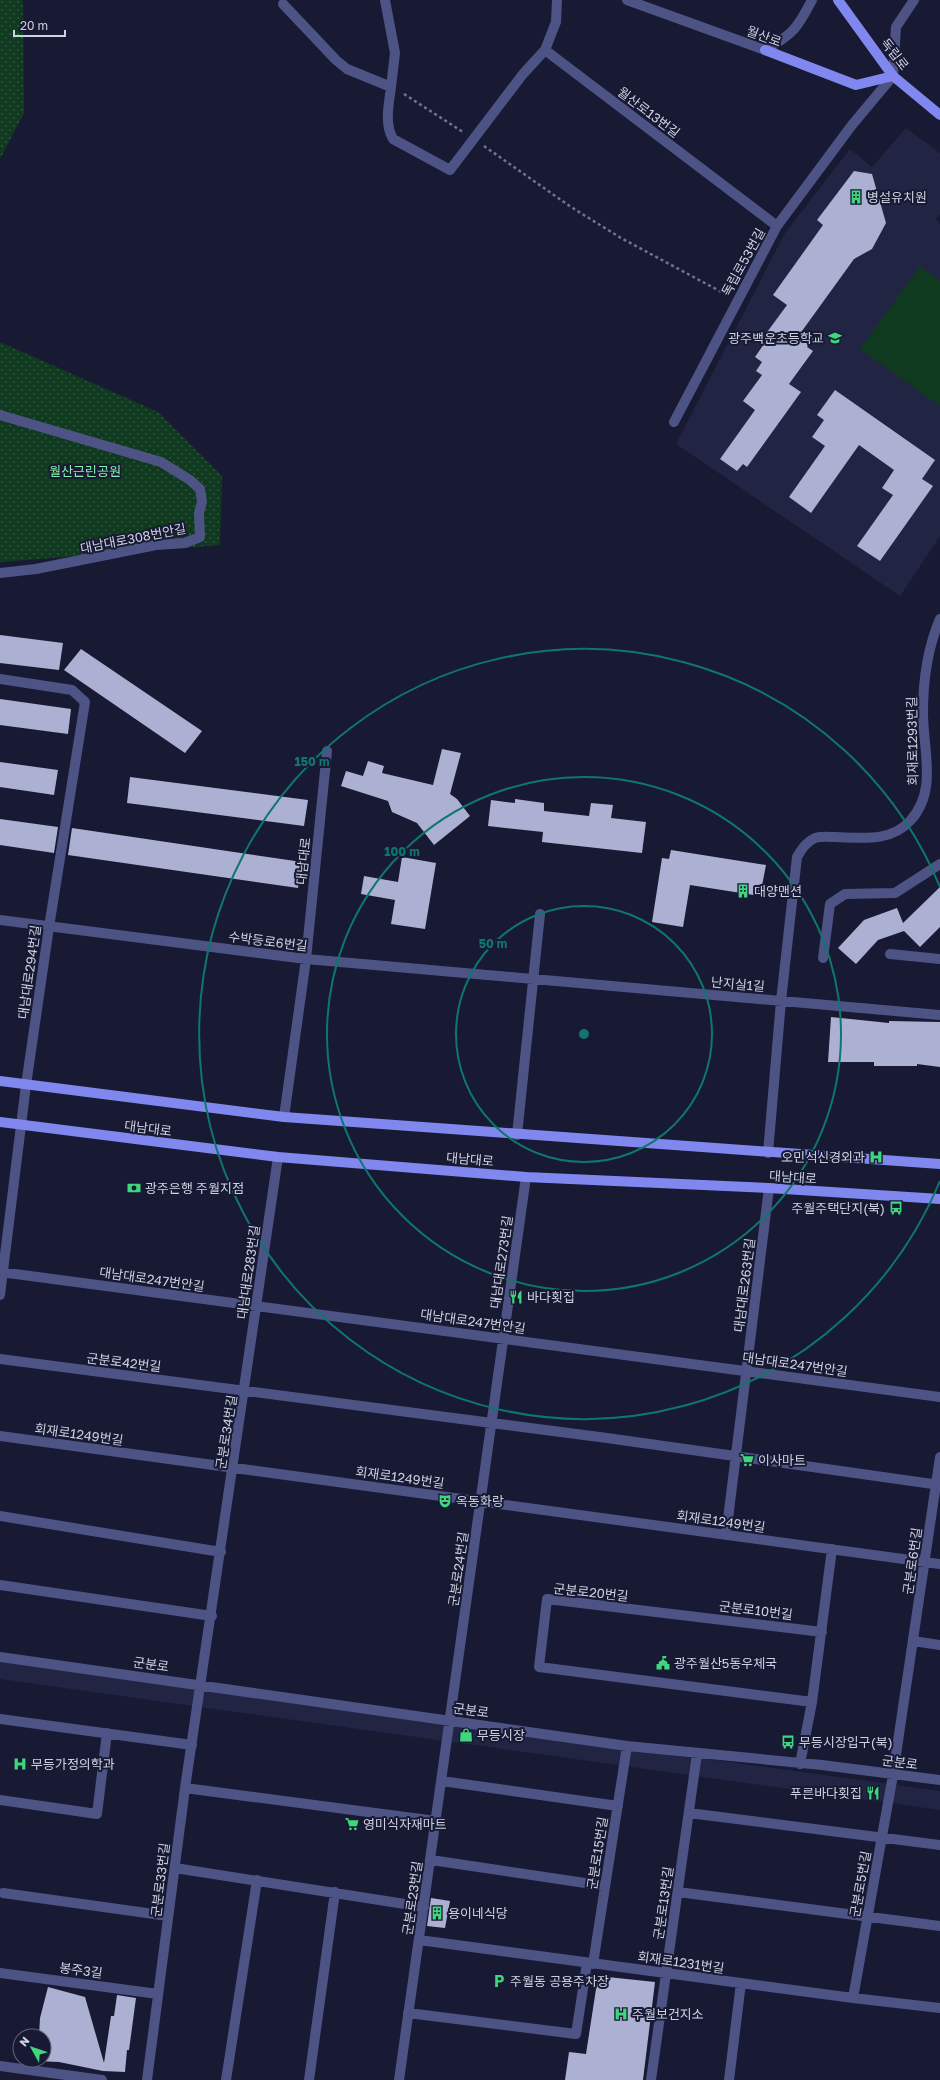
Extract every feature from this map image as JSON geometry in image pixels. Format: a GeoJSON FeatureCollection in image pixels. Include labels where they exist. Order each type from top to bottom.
{"type":"FeatureCollection","features":[{"type":"Feature","properties":{"kind":"main road","name":"독립로"},"geometry":{"type":"LineString","coordinates":[[838,0],[893,76],[940,115]]}},
{"type":"Feature","properties":{"kind":"main road","name":"월산로"},"geometry":{"type":"LineString","coordinates":[[765,50],[856,85],[893,76]]}},
{"type":"Feature","properties":{"kind":"main road","name":"대남대로"},"geometry":{"type":"LineString","coordinates":[[0,1081],[284,1117],[940,1164]]}},
{"type":"Feature","properties":{"kind":"main road","name":"대남대로"},"geometry":{"type":"LineString","coordinates":[[0,1122],[278,1157],[526,1177],[768,1188],[940,1199]]}},
{"type":"Feature","properties":{"kind":"street"},"geometry":{"type":"LineString","coordinates":[[385,0],[395,53],[387,123],[388,130],[395,141],[450,170],[523,74],[545,50],[556,22],[558,0]]}},
{"type":"Feature","properties":{"kind":"street","name":"월산로"},"geometry":{"type":"LineString","coordinates":[[627,0],[765,50]]}},
{"type":"Feature","properties":{"kind":"street"},"geometry":{"type":"LineString","coordinates":[[765,50],[787,37],[805,17],[812,0]]}},
{"type":"Feature","properties":{"kind":"street"},"geometry":{"type":"LineString","coordinates":[[893,76],[896,27],[914,0]]}},
{"type":"Feature","properties":{"kind":"street"},"geometry":{"type":"LineString","coordinates":[[284,4],[336,60],[347,69],[391,87]]}},
{"type":"Feature","properties":{"kind":"street","name":"월산로13번길"},"geometry":{"type":"LineString","coordinates":[[545,50],[777,226]]}},
{"type":"Feature","properties":{"kind":"street","name":"독립로53번길"},"geometry":{"type":"LineString","coordinates":[[674,422],[777,226],[852,125],[893,76]]}},
{"type":"Feature","properties":{"kind":"street","name":"대남대로308번안길"},"geometry":{"type":"LineString","coordinates":[[0,415],[161,462],[190,480],[200,489],[202,502],[199,513],[200,537],[185,543],[156,544],[36,570],[0,573]]}},
{"type":"Feature","properties":{"kind":"street","name":"회재로1293번길"},"geometry":{"type":"LineString","coordinates":[[805,845],[816,838],[827,836],[873,839],[894,833],[910,821],[922,804],[928,783],[923,713],[926,658],[940,619]]}},
{"type":"Feature","properties":{"kind":"street","name":"대남대로294번길"},"geometry":{"type":"LineString","coordinates":[[0,679],[72,690],[85,702],[49,927],[26,1085],[2,1272]]}},
{"type":"Feature","properties":{"kind":"street","name":"대남대로"},"geometry":{"type":"LineString","coordinates":[[284,1117],[306,959],[327,751]]}},
{"type":"Feature","properties":{"kind":"street","name":"대남대로"},"geometry":{"type":"LineString","coordinates":[[768,1152],[781,1001],[797,857],[805,845]]}},
{"type":"Feature","properties":{"kind":"street"},"geometry":{"type":"LineString","coordinates":[[823,958],[830,904],[845,894],[895,893],[940,864]]}},
{"type":"Feature","properties":{"kind":"street"},"geometry":{"type":"LineString","coordinates":[[517,1134],[540,914]]}},
{"type":"Feature","properties":{"kind":"street","name":"수박등로6번길"},"geometry":{"type":"LineString","coordinates":[[0,920],[306,959],[533,979]]}},
{"type":"Feature","properties":{"kind":"street"},"geometry":{"type":"LineString","coordinates":[[890,954],[940,959]]}},
{"type":"Feature","properties":{"kind":"street","name":"난지실1길"},"geometry":{"type":"LineString","coordinates":[[533,979],[940,1015]]}},
{"type":"Feature","properties":{"kind":"street","name":"대남대로283번길"},"geometry":{"type":"LineString","coordinates":[[244,1390],[278,1157]]}},
{"type":"Feature","properties":{"kind":"street","name":"대남대로273번길"},"geometry":{"type":"LineString","coordinates":[[492,1423],[526,1177]]}},
{"type":"Feature","properties":{"kind":"street","name":"대남대로263번길"},"geometry":{"type":"LineString","coordinates":[[726,1535],[768,1188]]}},
{"type":"Feature","properties":{"kind":"street"},"geometry":{"type":"LineString","coordinates":[[0,1295],[2,1272]]}},
{"type":"Feature","properties":{"kind":"street","name":"대남대로247번안길"},"geometry":{"type":"LineString","coordinates":[[2,1272],[940,1397]]}},
{"type":"Feature","properties":{"kind":"street","name":"군분로42번길"},"geometry":{"type":"LineString","coordinates":[[0,1359],[244,1390]]}},
{"type":"Feature","properties":{"kind":"street","name":"군분로34번길"},"geometry":{"type":"LineString","coordinates":[[202,1684],[244,1390],[492,1423]]}},
{"type":"Feature","properties":{"kind":"street"},"geometry":{"type":"LineString","coordinates":[[492,1423],[938,1484]]}},
{"type":"Feature","properties":{"kind":"street","name":"군분로24번길"},"geometry":{"type":"LineString","coordinates":[[451,1720],[492,1423]]}},
{"type":"Feature","properties":{"kind":"street","name":"회재로1249번길"},"geometry":{"type":"LineString","coordinates":[[0,1436],[940,1564]]}},
{"type":"Feature","properties":{"kind":"street","name":"군분로6번길"},"geometry":{"type":"LineString","coordinates":[[893,1775],[938,1484],[940,1457]]}},
{"type":"Feature","properties":{"kind":"street"},"geometry":{"type":"LineString","coordinates":[[0,1516],[221,1552]]}},
{"type":"Feature","properties":{"kind":"street"},"geometry":{"type":"LineString","coordinates":[[800,1764],[812,1702],[832,1549]]}},
{"type":"Feature","properties":{"kind":"street"},"geometry":{"type":"LineString","coordinates":[[0,1585],[212,1616]]}},
{"type":"Feature","properties":{"kind":"street","name":"군분로20번길"},"geometry":{"type":"LineString","coordinates":[[687,1615],[547,1599],[539,1667],[812,1702]]}},
{"type":"Feature","properties":{"kind":"street","name":"군분로10번길"},"geometry":{"type":"LineString","coordinates":[[687,1615],[822,1632]]}},
{"type":"Feature","properties":{"kind":"street"},"geometry":{"type":"LineString","coordinates":[[913,1641],[940,1645]]}},
{"type":"Feature","properties":{"kind":"street","name":"군분로"},"geometry":{"type":"LineString","coordinates":[[0,1656],[627,1746],[940,1780]]}},
{"type":"Feature","properties":{"kind":"street","name":"군분로33번길"},"geometry":{"type":"LineString","coordinates":[[147,2080],[185,1788],[202,1684]]}},
{"type":"Feature","properties":{"kind":"street"},"geometry":{"type":"LineString","coordinates":[[0,1718],[192,1745]]}},
{"type":"Feature","properties":{"kind":"street","name":"군분로23번길"},"geometry":{"type":"LineString","coordinates":[[399,2080],[451,1720]]}},
{"type":"Feature","properties":{"kind":"street"},"geometry":{"type":"LineString","coordinates":[[0,1800],[97,1814],[108,1733]]}},
{"type":"Feature","properties":{"kind":"street","name":"군분로15번길"},"geometry":{"type":"LineString","coordinates":[[408,2013],[576,2034],[605,1886],[627,1746]]}},
{"type":"Feature","properties":{"kind":"street","name":"군분로13번길"},"geometry":{"type":"LineString","coordinates":[[651,2080],[697,1754]]}},
{"type":"Feature","properties":{"kind":"street","name":"군분로5번길"},"geometry":{"type":"LineString","coordinates":[[853,1998],[893,1775]]}},
{"type":"Feature","properties":{"kind":"street"},"geometry":{"type":"LineString","coordinates":[[442,1782],[618,1806]]}},
{"type":"Feature","properties":{"kind":"street"},"geometry":{"type":"LineString","coordinates":[[185,1788],[436,1821]]}},
{"type":"Feature","properties":{"kind":"street"},"geometry":{"type":"LineString","coordinates":[[689,1813],[940,1846]]}},
{"type":"Feature","properties":{"kind":"street"},"geometry":{"type":"LineString","coordinates":[[430,1860],[605,1886]]}},
{"type":"Feature","properties":{"kind":"street"},"geometry":{"type":"LineString","coordinates":[[175,1868],[424,1907]]}},
{"type":"Feature","properties":{"kind":"street"},"geometry":{"type":"LineString","coordinates":[[226,2080],[257,1880]]}},
{"type":"Feature","properties":{"kind":"street"},"geometry":{"type":"LineString","coordinates":[[309,2080],[335,1892]]}},
{"type":"Feature","properties":{"kind":"street"},"geometry":{"type":"LineString","coordinates":[[678,1892],[940,1926]]}},
{"type":"Feature","properties":{"kind":"street"},"geometry":{"type":"LineString","coordinates":[[3,1893],[168,1916]]}},
{"type":"Feature","properties":{"kind":"street","name":"회재로1231번길"},"geometry":{"type":"LineString","coordinates":[[419,1940],[853,1998],[940,2008]]}},
{"type":"Feature","properties":{"kind":"street","name":"봉주3길"},"geometry":{"type":"LineString","coordinates":[[0,1973],[158,1994]]}},
{"type":"Feature","properties":{"kind":"street"},"geometry":{"type":"LineString","coordinates":[[729,2080],[741,1983]]}},
{"type":"Feature","properties":{"kind":"street"},"geometry":{"type":"LineString","coordinates":[[0,2066],[102,2080]]}},
{"type":"Feature","properties":{"kind":"path"},"geometry":{"type":"LineString","coordinates":[[391,87],[473,139],[571,207],[621,238],[737,300]]}},
{"type":"Feature","properties":{"kind":"shaded area","name":"광주백운초등학교"},"geometry":{"type":"Polygon","coordinates":[[[906,128],[940,153],[940,214],[936,219],[940,224],[940,536],[900,596],[676,444],[785,233],[850,149],[872,167],[906,128]]]}},
{"type":"Feature","properties":{"kind":"shaded area","name":"무등시장"},"geometry":{"type":"Polygon","coordinates":[[[0,1662],[940,1791],[940,1810],[0,1679],[0,1662]]]}},
{"type":"Feature","properties":{"kind":"green space"},"geometry":{"type":"Polygon","coordinates":[[[0,0],[22,0],[23,2],[24,113],[0,159],[0,0]]]}},
{"type":"Feature","properties":{"kind":"green space"},"geometry":{"type":"Polygon","coordinates":[[[920,266],[940,281],[940,406],[860,349],[920,266]]]}},
{"type":"Feature","properties":{"kind":"green space","name":"월산근린공원"},"geometry":{"type":"Polygon","coordinates":[[[0,342],[158,412],[222,476],[220,545],[0,562],[0,342]]]}},
{"type":"Feature","properties":{"kind":"building"},"geometry":{"type":"Polygon","coordinates":[[[854,171],[872,174],[886,223],[872,249],[854,259],[802,331],[813,339],[807,347],[813,351],[789,384],[801,392],[747,467],[743,464],[737,471],[720,459],[755,410],[743,401],[762,375],[756,371],[762,362],[755,357],[766,341],[762,339],[787,305],[773,295],[823,225],[817,220],[854,171]]]}},
{"type":"Feature","properties":{"kind":"building"},"geometry":{"type":"Polygon","coordinates":[[[835,390],[935,460],[922,479],[933,486],[880,561],[857,546],[893,495],[882,488],[894,470],[859,445],[811,513],[789,497],[825,446],[812,437],[824,420],[817,415],[835,390]]]}},
{"type":"Feature","properties":{"kind":"building"},"geometry":{"type":"Polygon","coordinates":[[[0,635],[63,643],[59,670],[0,663],[0,635]]]}},
{"type":"Feature","properties":{"kind":"building"},"geometry":{"type":"Polygon","coordinates":[[[81,649],[202,731],[185,753],[64,670],[81,649]]]}},
{"type":"Feature","properties":{"kind":"building"},"geometry":{"type":"Polygon","coordinates":[[[0,699],[71,709],[68,734],[0,725],[0,699]]]}},
{"type":"Feature","properties":{"kind":"building"},"geometry":{"type":"Polygon","coordinates":[[[442,749],[461,753],[450,794],[457,799],[470,816],[434,845],[417,823],[392,812],[388,801],[341,786],[346,771],[363,776],[368,761],[384,766],[382,773],[433,785],[442,749]]]}},
{"type":"Feature","properties":{"kind":"building"},"geometry":{"type":"Polygon","coordinates":[[[0,762],[58,770],[54,795],[0,787],[0,762]]]}},
{"type":"Feature","properties":{"kind":"building"},"geometry":{"type":"Polygon","coordinates":[[[130,777],[308,800],[304,826],[127,803],[130,777]]]}},
{"type":"Feature","properties":{"kind":"building"},"geometry":{"type":"Polygon","coordinates":[[[515,799],[544,803],[544,811],[589,816],[591,803],[613,805],[611,818],[646,822],[642,853],[542,842],[543,832],[488,826],[491,800],[515,803],[515,799]]]}},
{"type":"Feature","properties":{"kind":"building"},"geometry":{"type":"Polygon","coordinates":[[[0,819],[58,827],[54,853],[0,845],[0,819]]]}},
{"type":"Feature","properties":{"kind":"building"},"geometry":{"type":"Polygon","coordinates":[[[72,828],[302,862],[298,888],[68,855],[72,828]]]}},
{"type":"Feature","properties":{"kind":"building","name":"대양맨션"},"geometry":{"type":"Polygon","coordinates":[[[671,850],[766,865],[760,896],[690,885],[683,927],[652,922],[662,858],[669,859],[671,850]]]}},
{"type":"Feature","properties":{"kind":"building"},"geometry":{"type":"Polygon","coordinates":[[[402,857],[436,863],[425,929],[391,924],[395,900],[361,894],[364,876],[398,882],[402,857]]]}},
{"type":"Feature","properties":{"kind":"building"},"geometry":{"type":"Polygon","coordinates":[[[940,887],[940,927],[920,947],[904,931],[878,940],[856,964],[838,948],[864,920],[897,908],[903,923],[940,887]]]}},
{"type":"Feature","properties":{"kind":"building"},"geometry":{"type":"Polygon","coordinates":[[[831,1017],[889,1023],[889,1021],[940,1022],[940,1067],[917,1064],[917,1066],[874,1066],[874,1062],[828,1062],[831,1017]]]}},
{"type":"Feature","properties":{"kind":"building","name":"용이네식당"},"geometry":{"type":"Polygon","coordinates":[[[431,1898],[450,1901],[445,1928],[427,1926],[431,1898]]]}},
{"type":"Feature","properties":{"kind":"building","name":"주월보건지소"},"geometry":{"type":"Polygon","coordinates":[[[598,1976],[655,1982],[643,2080],[565,2080],[569,2052],[586,2054],[598,1976]]]}},
{"type":"Feature","properties":{"kind":"building"},"geometry":{"type":"Polygon","coordinates":[[[48,1987],[85,1997],[104,2063],[111,2016],[114,2016],[117,1995],[136,1998],[129,2050],[127,2050],[125,2072],[103,2071],[52,2062],[52,2028],[39,2028],[40,2018],[48,1987]]]}},
{"type":"Feature","properties":{"kind":"place","name":"병설유치원"},"geometry":{"type":"Point","coordinates":[856,197]}},
{"type":"Feature","properties":{"kind":"place","name":"광주백운초등학교"},"geometry":{"type":"Point","coordinates":[835,338]}},
{"type":"Feature","properties":{"kind":"place","name":"대양맨션"},"geometry":{"type":"Point","coordinates":[743,891]}},
{"type":"Feature","properties":{"kind":"place","name":"오민석신경외과"},"geometry":{"type":"Point","coordinates":[876,1157]}},
{"type":"Feature","properties":{"kind":"place","name":"광주은행 주월지점"},"geometry":{"type":"Point","coordinates":[134,1188]}},
{"type":"Feature","properties":{"kind":"place","name":"주월주택단지(북)"},"geometry":{"type":"Point","coordinates":[896,1208]}},
{"type":"Feature","properties":{"kind":"place","name":"바다횟집"},"geometry":{"type":"Point","coordinates":[516,1297]}},
{"type":"Feature","properties":{"kind":"place","name":"이사마트"},"geometry":{"type":"Point","coordinates":[747,1460]}},
{"type":"Feature","properties":{"kind":"place","name":"옥동화랑"},"geometry":{"type":"Point","coordinates":[445,1501]}},
{"type":"Feature","properties":{"kind":"place","name":"광주월산5동우체국"},"geometry":{"type":"Point","coordinates":[663,1663]}},
{"type":"Feature","properties":{"kind":"place","name":"무등시장"},"geometry":{"type":"Point","coordinates":[466,1735]}},
{"type":"Feature","properties":{"kind":"place","name":"무등시장입구(북)"},"geometry":{"type":"Point","coordinates":[788,1742]}},
{"type":"Feature","properties":{"kind":"place","name":"무등가정의학과"},"geometry":{"type":"Point","coordinates":[20,1764]}},
{"type":"Feature","properties":{"kind":"place","name":"푸른바다횟집"},"geometry":{"type":"Point","coordinates":[873,1793]}},
{"type":"Feature","properties":{"kind":"place","name":"영미식자재마트"},"geometry":{"type":"Point","coordinates":[352,1824]}},
{"type":"Feature","properties":{"kind":"place","name":"용이네식당"},"geometry":{"type":"Point","coordinates":[437,1913]}},
{"type":"Feature","properties":{"kind":"place","name":"주월동 공용주차장"},"geometry":{"type":"Point","coordinates":[499,1981]}},
{"type":"Feature","properties":{"kind":"place","name":"주월보건지소"},"geometry":{"type":"Point","coordinates":[621,2014]}}]}
